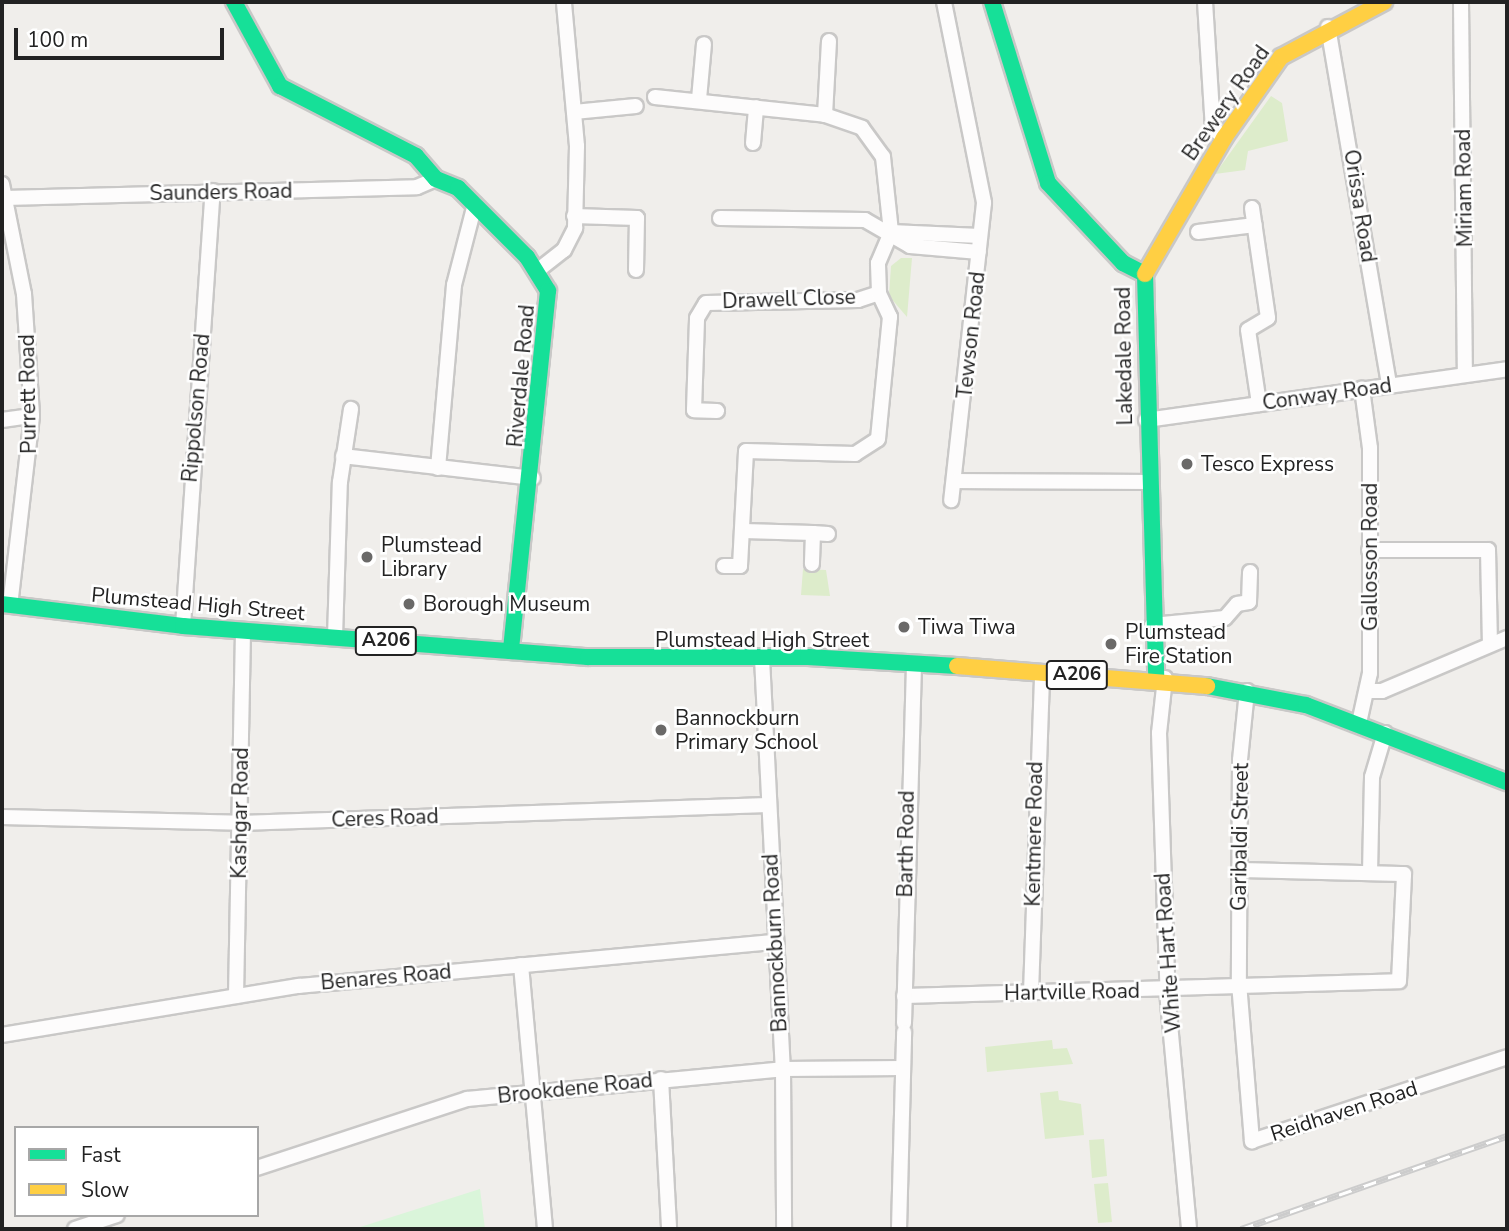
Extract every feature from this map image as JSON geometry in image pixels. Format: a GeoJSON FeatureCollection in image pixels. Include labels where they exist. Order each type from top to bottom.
{"type":"FeatureCollection","features":[{"type":"Feature","properties":{"kind":"street"},"geometry":{"type":"LineString","coordinates":[[537,271],[572,239],[574,112],[564,2]]}},
{"type":"Feature","properties":{"kind":"street","name":"Tewson Road"},"geometry":{"type":"LineString","coordinates":[[944,2],[984,203],[956,481]]}},
{"type":"Feature","properties":{"kind":"street","name":"Lakedale Road"},"geometry":{"type":"LineString","coordinates":[[992,2],[1048,183],[1123,263],[1145,274],[1147,482],[1152,625],[1161,678]]}},
{"type":"Feature","properties":{"kind":"street"},"geometry":{"type":"LineString","coordinates":[[1205,2],[1212,120],[1224,138]]}},
{"type":"Feature","properties":{"kind":"street","name":"Brewery Road"},"geometry":{"type":"LineString","coordinates":[[1145,274],[1224,138],[1281,57],[1328,27],[1368,6],[1384,2]]}},
{"type":"Feature","properties":{"kind":"street","name":"Miriam Road"},"geometry":{"type":"LineString","coordinates":[[1461,2],[1465,375]]}},
{"type":"Feature","properties":{"kind":"street","name":"Riverdale Road"},"geometry":{"type":"LineString","coordinates":[[241,4],[280,86],[415,156],[436,179],[475,204],[537,271],[549,300],[533,478],[511,651]]}},
{"type":"Feature","properties":{"kind":"street","name":"Orissa Road"},"geometry":{"type":"LineString","coordinates":[[1328,27],[1389,385]]}},
{"type":"Feature","properties":{"kind":"street"},"geometry":{"type":"LineString","coordinates":[[825,115],[829,41]]}},
{"type":"Feature","properties":{"kind":"street"},"geometry":{"type":"LineString","coordinates":[[699,99],[704,44]]}},
{"type":"Feature","properties":{"kind":"street"},"geometry":{"type":"LineString","coordinates":[[655,97],[699,99],[825,115],[862,128],[879,146],[891,232],[878,263],[878,293],[890,317],[878,439],[855,454],[746,451],[744,531],[740,566],[724,566]]}},
{"type":"Feature","properties":{"kind":"street"},"geometry":{"type":"LineString","coordinates":[[574,112],[636,106]]}},
{"type":"Feature","properties":{"kind":"street"},"geometry":{"type":"LineString","coordinates":[[753,143],[756,107]]}},
{"type":"Feature","properties":{"kind":"street","name":"Saunders Road"},"geometry":{"type":"LineString","coordinates":[[3,191],[417,187],[436,179]]}},
{"type":"Feature","properties":{"kind":"street","name":"Purrett Road"},"geometry":{"type":"LineString","coordinates":[[3,191],[24,294],[32,416],[6,604]]}},
{"type":"Feature","properties":{"kind":"street","name":"Rippolson Road"},"geometry":{"type":"LineString","coordinates":[[183,626],[213,191]]}},
{"type":"Feature","properties":{"kind":"street"},"geometry":{"type":"LineString","coordinates":[[438,468],[454,285],[475,204]]}},
{"type":"Feature","properties":{"kind":"street"},"geometry":{"type":"LineString","coordinates":[[1252,208],[1268,318],[1248,330],[1259,404]]}},
{"type":"Feature","properties":{"kind":"street"},"geometry":{"type":"LineString","coordinates":[[574,216],[636,218],[636,270]]}},
{"type":"Feature","properties":{"kind":"street"},"geometry":{"type":"LineString","coordinates":[[720,218],[865,220],[891,232],[909,246],[979,252]]}},
{"type":"Feature","properties":{"kind":"street"},"geometry":{"type":"LineString","coordinates":[[1198,232],[1255,225]]}},
{"type":"Feature","properties":{"kind":"street"},"geometry":{"type":"LineString","coordinates":[[891,232],[980,236]]}},
{"type":"Feature","properties":{"kind":"street","name":"Drawell Close"},"geometry":{"type":"LineString","coordinates":[[718,411],[694,410],[697,318],[706,303],[858,300],[878,293]]}},
{"type":"Feature","properties":{"kind":"street","name":"Conway Road"},"geometry":{"type":"LineString","coordinates":[[1146,420],[1507,369]]}},
{"type":"Feature","properties":{"kind":"street","name":"Gallosson Road"},"geometry":{"type":"LineString","coordinates":[[1359,723],[1369,691],[1369,550],[1362,389]]}},
{"type":"Feature","properties":{"kind":"street"},"geometry":{"type":"LineString","coordinates":[[335,637],[343,456],[351,408]]}},
{"type":"Feature","properties":{"kind":"street"},"geometry":{"type":"LineString","coordinates":[[2,419],[32,416]]}},
{"type":"Feature","properties":{"kind":"street"},"geometry":{"type":"LineString","coordinates":[[343,456],[533,478]]}},
{"type":"Feature","properties":{"kind":"street"},"geometry":{"type":"LineString","coordinates":[[951,500],[956,481],[1147,482]]}},
{"type":"Feature","properties":{"kind":"street"},"geometry":{"type":"LineString","coordinates":[[744,531],[828,534]]}},
{"type":"Feature","properties":{"kind":"street"},"geometry":{"type":"LineString","coordinates":[[812,564],[813,533]]}},
{"type":"Feature","properties":{"kind":"street"},"geometry":{"type":"LineString","coordinates":[[1369,550],[1488,550],[1490,644]]}},
{"type":"Feature","properties":{"kind":"street"},"geometry":{"type":"LineString","coordinates":[[1152,625],[1225,618],[1237,604],[1250,602],[1250,572]]}},
{"type":"Feature","properties":{"kind":"street","name":"Plumstead High Street"},"geometry":{"type":"LineString","coordinates":[[6,604],[183,626],[645,660],[762,658],[914,665],[1042,675],[1161,678],[1247,691],[1359,723],[1507,782]]}},
{"type":"Feature","properties":{"kind":"street","name":"Kashgar Road"},"geometry":{"type":"LineString","coordinates":[[236,996],[243,630]]}},
{"type":"Feature","properties":{"kind":"street"},"geometry":{"type":"LineString","coordinates":[[1369,691],[1382,691],[1507,638]]}},
{"type":"Feature","properties":{"kind":"street","name":"Bannockburn Road"},"geometry":{"type":"LineString","coordinates":[[762,658],[774,943],[783,1069],[784,1229]]}},
{"type":"Feature","properties":{"kind":"street","name":"Barth Road"},"geometry":{"type":"LineString","coordinates":[[899,1229],[914,665]]}},
{"type":"Feature","properties":{"kind":"street","name":"Kentmere Road"},"geometry":{"type":"LineString","coordinates":[[1031,992],[1042,675]]}},
{"type":"Feature","properties":{"kind":"street","name":"White Hart Road"},"geometry":{"type":"LineString","coordinates":[[1161,678],[1159,733],[1169,984],[1189,1223]]}},
{"type":"Feature","properties":{"kind":"street","name":"Garibaldi Street"},"geometry":{"type":"LineString","coordinates":[[1239,983],[1239,870],[1247,691]]}},
{"type":"Feature","properties":{"kind":"street"},"geometry":{"type":"LineString","coordinates":[[1239,870],[1370,873],[1372,777],[1385,733]]}},
{"type":"Feature","properties":{"kind":"street","name":"Ceres Road"},"geometry":{"type":"LineString","coordinates":[[2,817],[240,822],[768,805]]}},
{"type":"Feature","properties":{"kind":"street","name":"Hartville Road"},"geometry":{"type":"LineString","coordinates":[[904,996],[1157,991],[1169,984],[1399,981],[1404,874],[1370,873]]}},
{"type":"Feature","properties":{"kind":"street","name":"Benares Road"},"geometry":{"type":"LineString","coordinates":[[2,1035],[236,996],[522,965],[774,943]]}},
{"type":"Feature","properties":{"kind":"street"},"geometry":{"type":"LineString","coordinates":[[522,965],[545,1229]]}},
{"type":"Feature","properties":{"kind":"street","name":"Reidhaven Road"},"geometry":{"type":"LineString","coordinates":[[1239,983],[1252,1141],[1507,1057]]}},
{"type":"Feature","properties":{"kind":"street","name":"Brookdene Road"},"geometry":{"type":"LineString","coordinates":[[259,1167],[467,1099],[783,1069],[903,1068]]}},
{"type":"Feature","properties":{"kind":"street"},"geometry":{"type":"LineString","coordinates":[[661,1079],[669,1229]]}},
{"type":"Feature","properties":{"kind":"street"},"geometry":{"type":"LineString","coordinates":[[75,1229],[111,1217]]}},
{"type":"Feature","properties":{"kind":"green space"},"geometry":{"type":"Polygon","coordinates":[[[1271,96],[1282,103],[1288,141],[1248,151],[1245,170],[1215,174],[1271,96]]]}},
{"type":"Feature","properties":{"kind":"green space"},"geometry":{"type":"Polygon","coordinates":[[[901,258],[912,258],[907,317],[889,296],[891,266],[901,258]]]}},
{"type":"Feature","properties":{"kind":"green space"},"geometry":{"type":"Polygon","coordinates":[[[803,569],[826,570],[830,596],[801,595],[803,569]]]}},
{"type":"Feature","properties":{"kind":"green space"},"geometry":{"type":"Polygon","coordinates":[[[1052,1040],[1053,1049],[1067,1048],[1073,1064],[987,1072],[985,1047],[1052,1040]]]}},
{"type":"Feature","properties":{"kind":"green space"},"geometry":{"type":"Polygon","coordinates":[[[1058,1091],[1059,1100],[1081,1104],[1084,1135],[1045,1139],[1040,1093],[1058,1091]]]}},
{"type":"Feature","properties":{"kind":"green space"},"geometry":{"type":"Polygon","coordinates":[[[1104,1139],[1107,1176],[1092,1178],[1089,1140],[1104,1139]]]}},
{"type":"Feature","properties":{"kind":"green space"},"geometry":{"type":"Polygon","coordinates":[[[1108,1183],[1112,1222],[1098,1223],[1094,1184],[1108,1183]]]}},
{"type":"Feature","properties":{"kind":"green space"},"geometry":{"type":"Polygon","coordinates":[[[480,1189],[485,1229],[354,1229],[480,1189]]]}},
{"type":"Feature","properties":{"kind":"railway"},"geometry":{"type":"LineString","coordinates":[[1241,1229],[1507,1136]]}},
{"type":"Feature","properties":{"kind":"traffic: fast"},"geometry":{"type":"LineString","coordinates":[[234,2],[280,86],[416,156],[436,179],[458,188],[527,257],[548,291],[511,651]]}},
{"type":"Feature","properties":{"kind":"traffic: fast"},"geometry":{"type":"LineString","coordinates":[[992,2],[1048,183],[1123,263],[1145,274],[1156,677]]}},
{"type":"Feature","properties":{"kind":"traffic: fast"},"geometry":{"type":"LineString","coordinates":[[2,604],[183,626],[588,657],[808,657],[957,666]]}},
{"type":"Feature","properties":{"kind":"traffic: fast"},"geometry":{"type":"LineString","coordinates":[[1207,686],[1306,705],[1507,782]]}},
{"type":"Feature","properties":{"kind":"traffic: slow"},"geometry":{"type":"LineString","coordinates":[[1145,274],[1224,138],[1281,57],[1384,2]]}},
{"type":"Feature","properties":{"kind":"traffic: slow"},"geometry":{"type":"LineString","coordinates":[[957,666],[1207,686]]}},
{"type":"Feature","properties":{"kind":"place","name":"Tesco Express"},"geometry":{"type":"Point","coordinates":[1187,464]}},
{"type":"Feature","properties":{"kind":"place","name":"Plumstead Library"},"geometry":{"type":"Point","coordinates":[367,557]}},
{"type":"Feature","properties":{"kind":"place","name":"Borough Museum"},"geometry":{"type":"Point","coordinates":[409,604]}},
{"type":"Feature","properties":{"kind":"place","name":"Tiwa Tiwa"},"geometry":{"type":"Point","coordinates":[904,627]}},
{"type":"Feature","properties":{"kind":"place","name":"Plumstead Fire Station"},"geometry":{"type":"Point","coordinates":[1111,644]}},
{"type":"Feature","properties":{"kind":"place","name":"Bannockburn Primary School"},"geometry":{"type":"Point","coordinates":[661,730]}}]}
